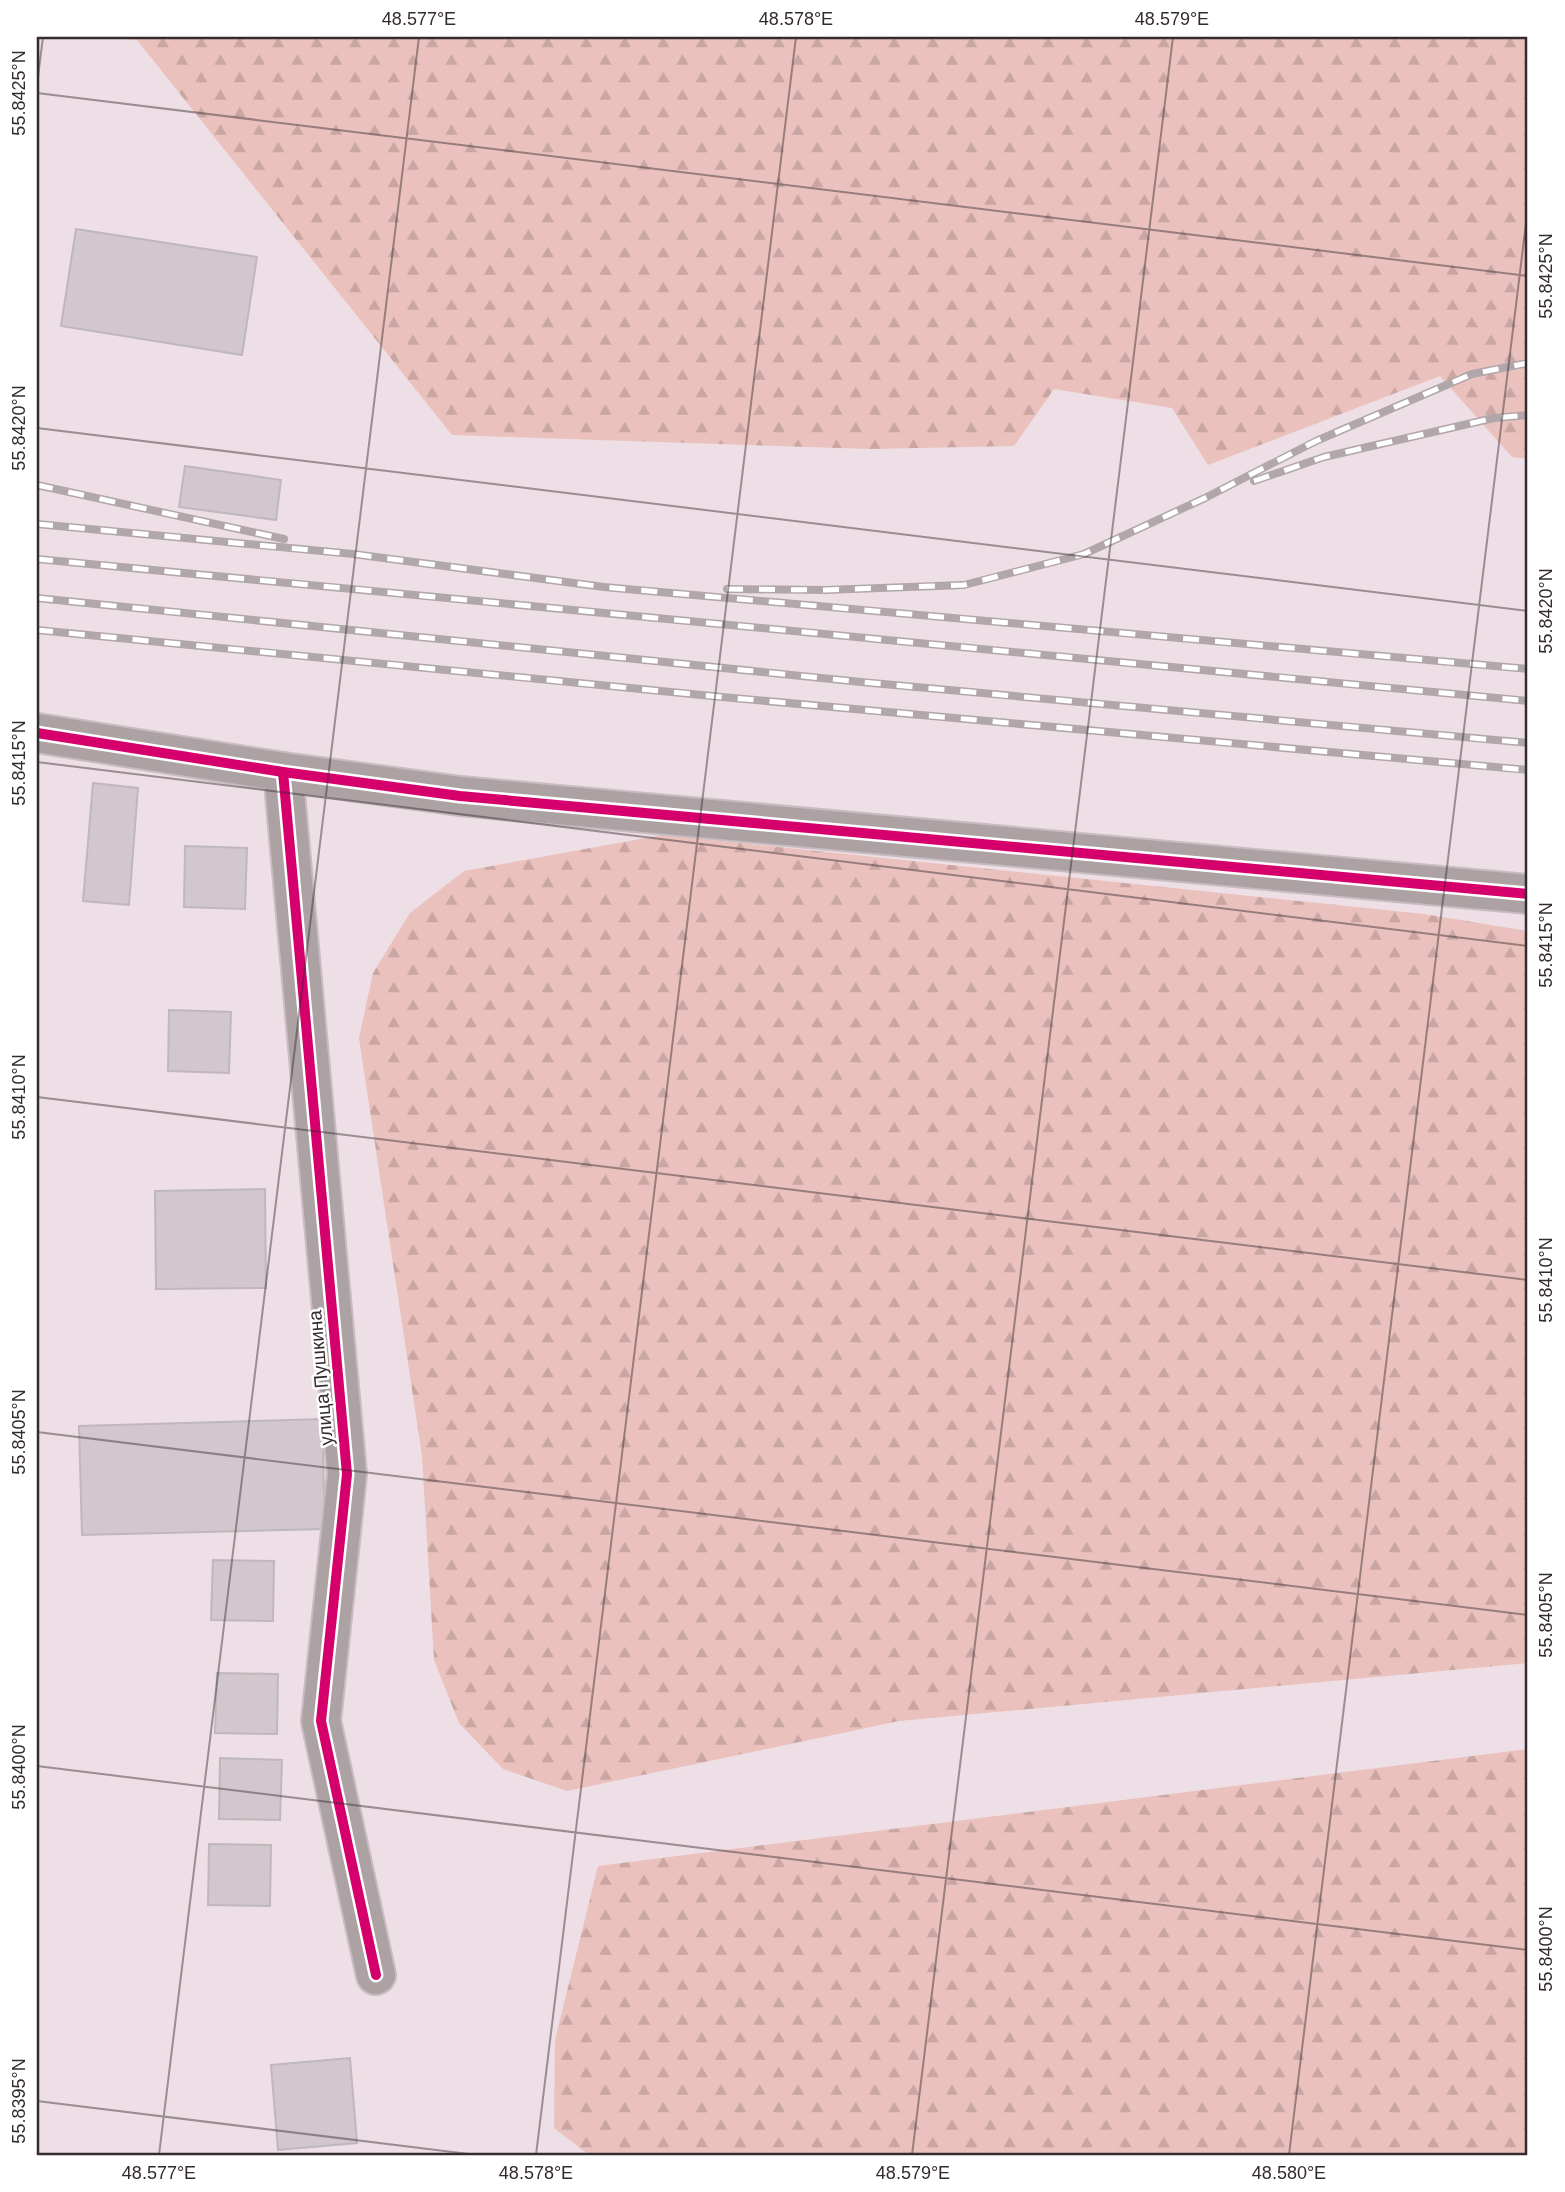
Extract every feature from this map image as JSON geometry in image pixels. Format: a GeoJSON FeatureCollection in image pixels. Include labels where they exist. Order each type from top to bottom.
{"type":"FeatureCollection","features":[{"type":"Feature","properties":{"kind":"street"},"geometry":{"type":"LineString","coordinates":[[37,733],[283,772],[460,796],[1528,894]]}},
{"type":"Feature","properties":{"kind":"street","name":"улица Пушкина"},"geometry":{"type":"LineString","coordinates":[[283,772],[347,1474],[321,1721],[376,1975]]}},
{"type":"Feature","properties":{"kind":"green space"},"geometry":{"type":"Polygon","coordinates":[[[101,37],[1528,37],[1528,459],[1512,457],[1440,376],[1208,465],[1172,408],[1054,389],[1014,446],[870,449],[452,435],[137,40],[101,37]]]}},
{"type":"Feature","properties":{"kind":"green space"},"geometry":{"type":"Polygon","coordinates":[[[662,835],[1424,914],[1528,931],[1528,1663],[899,1721],[567,1791],[503,1769],[459,1723],[434,1660],[422,1456],[359,1038],[373,973],[410,913],[464,871],[662,835]]]}},
{"type":"Feature","properties":{"kind":"green space"},"geometry":{"type":"Polygon","coordinates":[[[1528,1749],[1528,2155],[589,2155],[554,2128],[555,2040],[598,1866],[1528,1749]]]}},
{"type":"Feature","properties":{"kind":"building"},"geometry":{"type":"Polygon","coordinates":[[[76,229],[257,257],[242,355],[61,326],[76,229]]]}},
{"type":"Feature","properties":{"kind":"building"},"geometry":{"type":"Polygon","coordinates":[[[185,466],[281,480],[276,520],[179,507],[185,466]]]}},
{"type":"Feature","properties":{"kind":"building"},"geometry":{"type":"Polygon","coordinates":[[[93,783],[138,788],[129,905],[83,901],[93,783]]]}},
{"type":"Feature","properties":{"kind":"building"},"geometry":{"type":"Polygon","coordinates":[[[185,846],[247,848],[245,909],[184,907],[185,846]]]}},
{"type":"Feature","properties":{"kind":"building"},"geometry":{"type":"Polygon","coordinates":[[[169,1010],[231,1012],[229,1073],[168,1071],[169,1010]]]}},
{"type":"Feature","properties":{"kind":"building"},"geometry":{"type":"Polygon","coordinates":[[[265,1189],[266,1288],[156,1289],[155,1191],[265,1189]]]}},
{"type":"Feature","properties":{"kind":"building"},"geometry":{"type":"Polygon","coordinates":[[[322,1419],[325,1529],[82,1535],[79,1426],[322,1419]]]}},
{"type":"Feature","properties":{"kind":"building"},"geometry":{"type":"Polygon","coordinates":[[[213,1560],[274,1561],[273,1621],[211,1620],[213,1560]]]}},
{"type":"Feature","properties":{"kind":"building"},"geometry":{"type":"Polygon","coordinates":[[[217,1673],[278,1674],[277,1734],[215,1733],[217,1673]]]}},
{"type":"Feature","properties":{"kind":"building"},"geometry":{"type":"Polygon","coordinates":[[[220,1758],[282,1760],[280,1820],[219,1819],[220,1758]]]}},
{"type":"Feature","properties":{"kind":"building"},"geometry":{"type":"Polygon","coordinates":[[[209,1844],[271,1845],[270,1906],[208,1905],[209,1844]]]}},
{"type":"Feature","properties":{"kind":"building"},"geometry":{"type":"Polygon","coordinates":[[[350,2058],[357,2143],[278,2150],[271,2065],[350,2058]]]}},
{"type":"Feature","properties":{"kind":"railway"},"geometry":{"type":"LineString","coordinates":[[727,589],[825,590],[964,585],[1084,554],[1205,498],[1316,441],[1472,374],[1528,363]]}},
{"type":"Feature","properties":{"kind":"railway"},"geometry":{"type":"LineString","coordinates":[[1254,481],[1324,457],[1494,418],[1528,415]]}},
{"type":"Feature","properties":{"kind":"railway"},"geometry":{"type":"LineString","coordinates":[[37,485],[284,539]]}},
{"type":"Feature","properties":{"kind":"railway"},"geometry":{"type":"LineString","coordinates":[[37,524],[353,554],[604,587],[1528,669]]}},
{"type":"Feature","properties":{"kind":"railway"},"geometry":{"type":"LineString","coordinates":[[37,559],[1528,701]]}},
{"type":"Feature","properties":{"kind":"railway"},"geometry":{"type":"LineString","coordinates":[[37,598],[861,682],[1528,743]]}},
{"type":"Feature","properties":{"kind":"railway"},"geometry":{"type":"LineString","coordinates":[[37,630],[722,697],[1528,770]]}},
{"type":"Feature","properties":{"kind":"cycle path"},"geometry":{"type":"LineString","coordinates":[[37,733],[283,772],[460,796],[1528,894]]}},
{"type":"Feature","properties":{"kind":"cycle path"},"geometry":{"type":"LineString","coordinates":[[283,772],[347,1474],[321,1721],[376,1975]]}}]}
